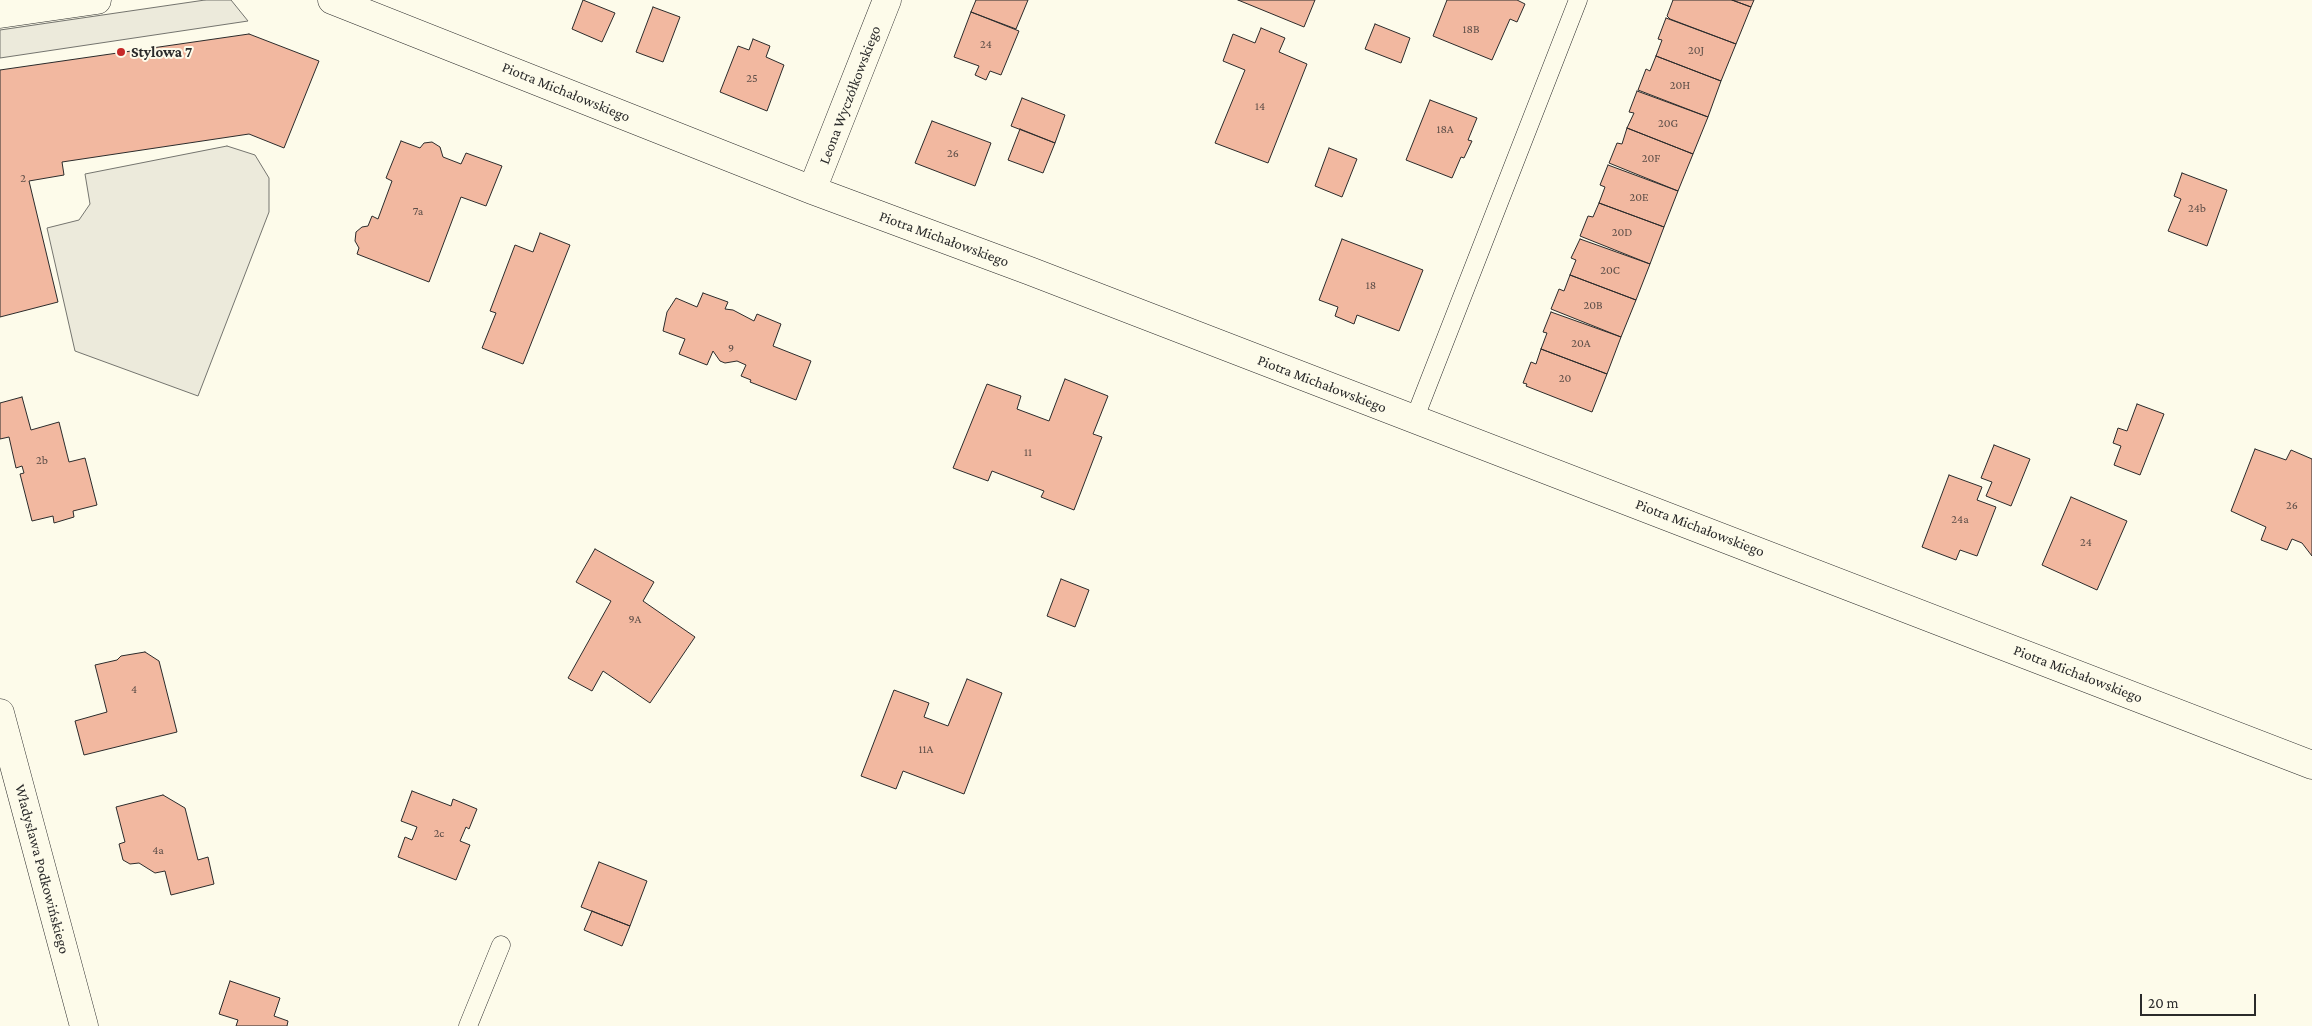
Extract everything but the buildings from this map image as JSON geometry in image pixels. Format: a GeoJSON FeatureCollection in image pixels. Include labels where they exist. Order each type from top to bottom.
{"type":"FeatureCollection","features":[{"type":"Feature","properties":{"kind":"street"},"geometry":{"type":"LineString","coordinates":[[0,14],[97,0]]}},
{"type":"Feature","properties":{"kind":"street","name":"Piotra Michałowskiego"},"geometry":{"type":"LineString","coordinates":[[332,0],[812,190],[1021,267],[2312,765]]}},
{"type":"Feature","properties":{"kind":"street","name":"Leona Wyczółkowskiego"},"geometry":{"type":"LineString","coordinates":[[812,190],[887,0]]}},
{"type":"Feature","properties":{"kind":"street","name":"Władysława Podkowińskiego"},"geometry":{"type":"LineString","coordinates":[[0,713],[84,1026]]}},
{"type":"Feature","properties":{"kind":"lane"},"geometry":{"type":"LineString","coordinates":[[1414,420],[1578,0]]}},
{"type":"Feature","properties":{"kind":"lane"},"geometry":{"type":"LineString","coordinates":[[468,1026],[501,945]]}},
{"type":"Feature","properties":{"kind":"shaded area"},"geometry":{"type":"Polygon","coordinates":[[[205,0],[231,0],[248,21],[0,58],[0,30],[205,0]]]}},
{"type":"Feature","properties":{"kind":"shaded area"},"geometry":{"type":"Polygon","coordinates":[[[227,146],[255,155],[269,178],[269,212],[198,396],[75,351],[47,228],[79,220],[90,204],[85,174],[227,146]]]}},
{"type":"Feature","properties":{"kind":"place","name":"Stylowa 7"},"geometry":{"type":"Point","coordinates":[121,52]}}]}
